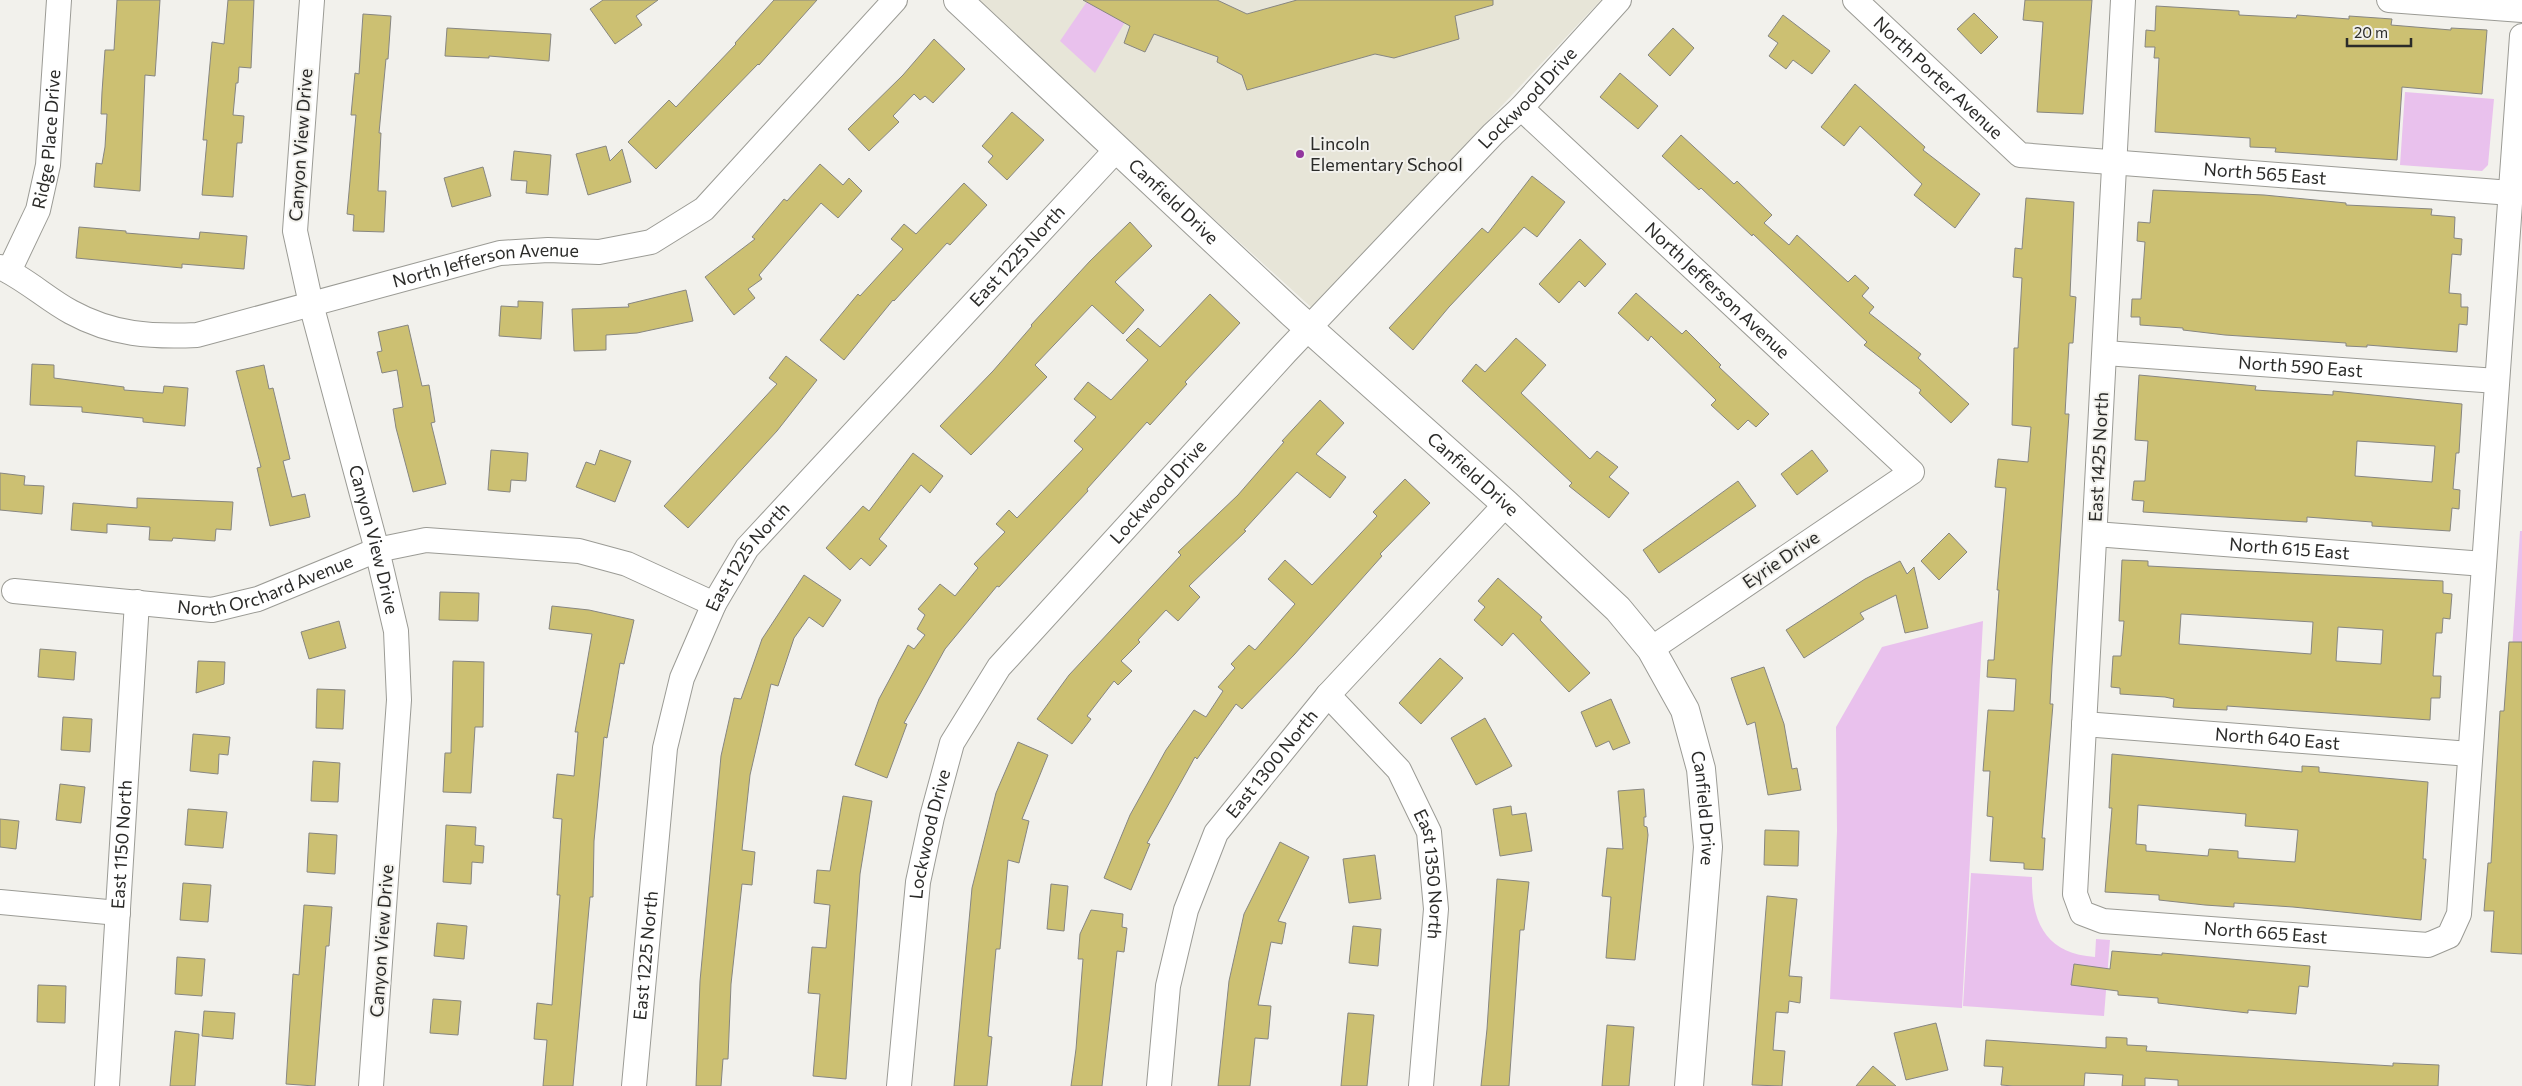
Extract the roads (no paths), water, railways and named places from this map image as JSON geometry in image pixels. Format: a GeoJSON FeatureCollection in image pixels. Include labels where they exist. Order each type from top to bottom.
{"type":"FeatureCollection","features":[{"type":"Feature","properties":{"kind":"street","name":"Ridge Place Drive"},"geometry":{"type":"LineString","coordinates":[[5,270],[38,210],[48,165],[59,0]]}},
{"type":"Feature","properties":{"kind":"street","name":"Canyon View Drive"},"geometry":{"type":"LineString","coordinates":[[312,0],[295,231],[311,304],[377,550],[396,631],[399,700],[371,1086]]}},
{"type":"Feature","properties":{"kind":"street","name":"North Jefferson Avenue"},"geometry":{"type":"LineString","coordinates":[[5,270],[72,313],[115,330],[156,337],[197,335],[500,253],[548,250],[598,252],[651,242],[704,209],[895,0]]}},
{"type":"Feature","properties":{"kind":"street","name":"Canfield Drive"},"geometry":{"type":"LineString","coordinates":[[958,0],[1309,328],[1506,504],[1618,609],[1651,649],[1686,710],[1702,779],[1708,847],[1690,1086]]}},
{"type":"Feature","properties":{"kind":"street","name":"Lockwood Drive"},"geometry":{"type":"LineString","coordinates":[[899,1086],[918,882],[932,816],[952,743],[999,667],[1309,328],[1493,134],[1521,108],[1619,0]]}},
{"type":"Feature","properties":{"kind":"street","name":"North Porter Avenue"},"geometry":{"type":"LineString","coordinates":[[1855,0],[2020,155]]}},
{"type":"Feature","properties":{"kind":"street","name":"East 1425 North"},"geometry":{"type":"LineString","coordinates":[[2082,913],[2075,894],[2116,162],[2123,0]]}},
{"type":"Feature","properties":{"kind":"street"},"geometry":{"type":"LineString","coordinates":[[2389,0],[2522,10]]}},
{"type":"Feature","properties":{"kind":"street"},"geometry":{"type":"LineString","coordinates":[[2470,754],[2522,36]]}},
{"type":"Feature","properties":{"kind":"street","name":"North Jefferson Avenue"},"geometry":{"type":"LineString","coordinates":[[1521,108],[1912,472]]}},
{"type":"Feature","properties":{"kind":"street","name":"East 1225 North"},"geometry":{"type":"LineString","coordinates":[[634,1086],[665,748],[682,678],[714,604],[747,548],[1118,149]]}},
{"type":"Feature","properties":{"kind":"street","name":"North 565 East"},"geometry":{"type":"LineString","coordinates":[[2020,155],[2511,193]]}},
{"type":"Feature","properties":{"kind":"street","name":"North 590 East"},"geometry":{"type":"LineString","coordinates":[[2105,354],[2497,381]]}},
{"type":"Feature","properties":{"kind":"street","name":"Eyrie Drive"},"geometry":{"type":"LineString","coordinates":[[1651,649],[1912,472]]}},
{"type":"Feature","properties":{"kind":"street","name":"East 1300 North"},"geometry":{"type":"LineString","coordinates":[[1159,1086],[1168,986],[1186,910],[1216,833],[1328,695],[1506,504]]}},
{"type":"Feature","properties":{"kind":"street","name":"North 615 East"},"geometry":{"type":"LineString","coordinates":[[2095,534],[2484,564]]}},
{"type":"Feature","properties":{"kind":"street","name":"North Orchard Avenue"},"geometry":{"type":"LineString","coordinates":[[14,591],[212,610],[258,599],[377,550],[426,540],[579,551],[627,564],[714,604]]}},
{"type":"Feature","properties":{"kind":"street","name":"East 1150 North"},"geometry":{"type":"LineString","coordinates":[[107,1086],[137,602]]}},
{"type":"Feature","properties":{"kind":"street","name":"East 1350 North"},"geometry":{"type":"LineString","coordinates":[[1328,695],[1399,770],[1429,832],[1436,909],[1421,1086]]}},
{"type":"Feature","properties":{"kind":"street","name":"North 640 East"},"geometry":{"type":"LineString","coordinates":[[2084,724],[2470,754]]}},
{"type":"Feature","properties":{"kind":"street","name":"North 665 East"},"geometry":{"type":"LineString","coordinates":[[2082,913],[2103,921],[2428,945],[2449,936],[2459,914],[2470,754]]}},
{"type":"Feature","properties":{"kind":"street"},"geometry":{"type":"LineString","coordinates":[[0,902],[118,913]]}},
{"type":"Feature","properties":{"kind":"place","name":"Lincoln Elementary School"},"geometry":{"type":"Point","coordinates":[1300,154]}}]}
